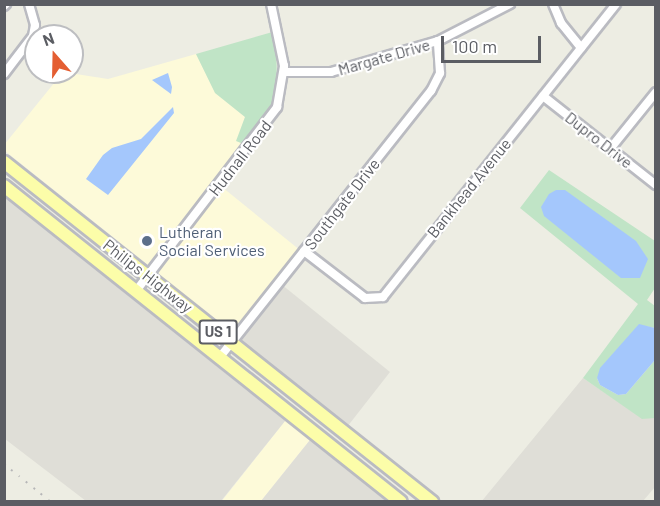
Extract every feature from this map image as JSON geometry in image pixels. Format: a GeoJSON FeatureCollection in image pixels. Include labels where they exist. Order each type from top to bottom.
{"type":"FeatureCollection","features":[{"type":"Feature","properties":{"kind":"main road","name":"Philips Highway"},"geometry":{"type":"LineString","coordinates":[[4,162],[432,501]]}},
{"type":"Feature","properties":{"kind":"main road","name":"Philips Highway"},"geometry":{"type":"LineString","coordinates":[[4,186],[401,501]]}},
{"type":"Feature","properties":{"kind":"street"},"geometry":{"type":"LineString","coordinates":[[4,74],[33,36],[35,26],[29,4]]}},
{"type":"Feature","properties":{"kind":"street","name":"Hudnall Road"},"geometry":{"type":"LineString","coordinates":[[136,291],[268,123],[277,107],[284,72],[282,41],[271,4]]}},
{"type":"Feature","properties":{"kind":"street","name":"Margate Drive"},"geometry":{"type":"LineString","coordinates":[[284,72],[331,72],[438,41],[510,4]]}},
{"type":"Feature","properties":{"kind":"street"},"geometry":{"type":"LineString","coordinates":[[553,4],[564,29],[582,48]]}},
{"type":"Feature","properties":{"kind":"street","name":"Bankhead Avenue"},"geometry":{"type":"LineString","coordinates":[[304,251],[365,298],[383,297],[616,4]]}},
{"type":"Feature","properties":{"kind":"street","name":"Southgate Drive"},"geometry":{"type":"LineString","coordinates":[[220,357],[431,91],[441,63],[438,41]]}},
{"type":"Feature","properties":{"kind":"street"},"geometry":{"type":"LineString","coordinates":[[610,149],[656,92]]}},
{"type":"Feature","properties":{"kind":"street","name":"Dupro Drive"},"geometry":{"type":"LineString","coordinates":[[543,96],[656,184]]}},
{"type":"Feature","properties":{"kind":"shaded area"},"geometry":{"type":"Polygon","coordinates":[[[196,54],[215,92],[245,117],[237,141],[246,145],[148,265],[5,151],[4,145],[53,84],[84,84],[84,75],[108,79],[196,54]]]}},
{"type":"Feature","properties":{"kind":"shaded area"},"geometry":{"type":"Polygon","coordinates":[[[222,187],[301,251],[238,329],[227,331],[161,280],[158,269],[222,187]]]}},
{"type":"Feature","properties":{"kind":"shaded area"},"geometry":{"type":"Polygon","coordinates":[[[5,196],[285,421],[221,501],[86,501],[5,439],[5,196]]]}},
{"type":"Feature","properties":{"kind":"shaded area"},"geometry":{"type":"Polygon","coordinates":[[[281,284],[390,372],[347,427],[243,344],[242,336],[281,284]]]}},
{"type":"Feature","properties":{"kind":"shaded area"},"geometry":{"type":"Polygon","coordinates":[[[583,378],[642,418],[655,418],[655,487],[643,501],[481,502],[583,378]]]}},
{"type":"Feature","properties":{"kind":"shaded area"},"geometry":{"type":"Polygon","coordinates":[[[285,421],[310,440],[261,501],[221,502],[285,421]]]}},
{"type":"Feature","properties":{"kind":"shaded area"},"geometry":{"type":"Polygon","coordinates":[[[310,440],[388,501],[261,501],[310,440]]]}},
{"type":"Feature","properties":{"kind":"green space"},"geometry":{"type":"Polygon","coordinates":[[[276,31],[277,87],[268,114],[246,145],[236,141],[245,117],[215,93],[196,54],[276,31]]]}},
{"type":"Feature","properties":{"kind":"green space"},"geometry":{"type":"Polygon","coordinates":[[[549,170],[655,241],[655,288],[647,300],[655,306],[655,328],[639,325],[597,378],[600,385],[618,395],[626,394],[655,360],[655,418],[642,419],[583,378],[638,304],[520,208],[549,170]]]}},
{"type":"Feature","properties":{"kind":"water"},"geometry":{"type":"Polygon","coordinates":[[[168,73],[172,87],[171,94],[152,80],[168,73]]]}},
{"type":"Feature","properties":{"kind":"water"},"geometry":{"type":"Polygon","coordinates":[[[173,107],[174,113],[108,195],[86,179],[103,155],[112,148],[141,139],[173,107]]]}},
{"type":"Feature","properties":{"kind":"water"},"geometry":{"type":"Polygon","coordinates":[[[556,190],[565,190],[636,241],[648,259],[640,278],[621,278],[544,216],[541,207],[549,194],[556,190]]]}},
{"type":"Feature","properties":{"kind":"water"},"geometry":{"type":"Polygon","coordinates":[[[639,324],[655,328],[655,360],[626,394],[618,395],[600,385],[597,378],[600,368],[639,324]]]}},
{"type":"Feature","properties":{"kind":"railway"},"geometry":{"type":"LineString","coordinates":[[4,464],[51,502]]}},
{"type":"Feature","properties":{"kind":"place","name":"Lutheran Social Services"},"geometry":{"type":"Point","coordinates":[147,241]}}]}
